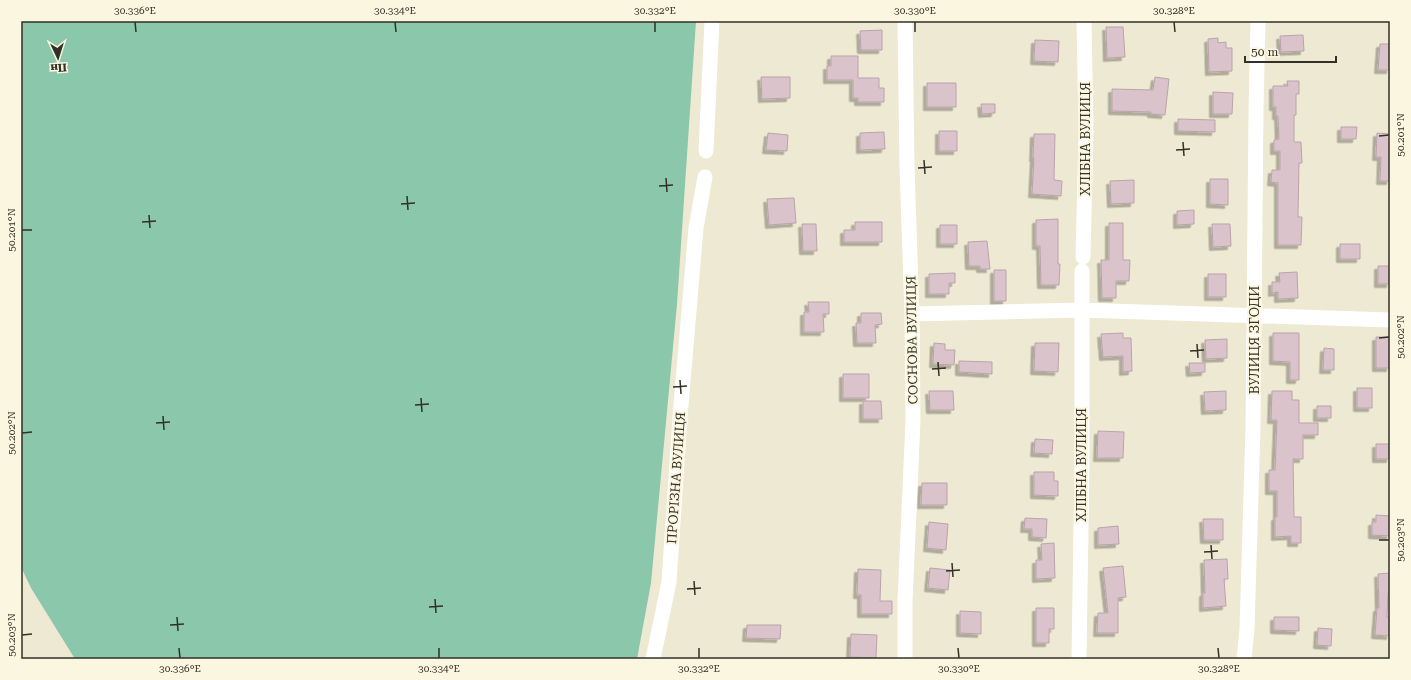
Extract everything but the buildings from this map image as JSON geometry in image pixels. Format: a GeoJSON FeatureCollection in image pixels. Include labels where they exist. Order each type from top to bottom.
{"type":"FeatureCollection","features":[{"type":"Feature","properties":{"kind":"street"},"geometry":{"type":"LineString","coordinates":[[706,151],[712,21]]}},
{"type":"Feature","properties":{"kind":"street","name":"СОСНОВА ВУЛИЦЯ"},"geometry":{"type":"LineString","coordinates":[[905,21],[913,421],[905,601],[905,659]]}},
{"type":"Feature","properties":{"kind":"street","name":"ХЛІБНА ВУЛИЦЯ"},"geometry":{"type":"LineString","coordinates":[[1079,659],[1082,460],[1082,310],[1086,132],[1084,21]]}},
{"type":"Feature","properties":{"kind":"street","name":"ВУЛИЦЯ ЗГОДИ"},"geometry":{"type":"LineString","coordinates":[[1244,659],[1247,629],[1253,428],[1258,21]]}},
{"type":"Feature","properties":{"kind":"street","name":"ПРОРІЗНА ВУЛИЦЯ"},"geometry":{"type":"LineString","coordinates":[[653,659],[669,582],[680,417],[695,244],[705,177]]}},
{"type":"Feature","properties":{"kind":"street"},"geometry":{"type":"LineString","coordinates":[[912,314],[1082,310],[1390,320]]}},
{"type":"Feature","properties":{"kind":"green space"},"geometry":{"type":"Polygon","coordinates":[[[21,21],[696,21],[677,304],[651,583],[637,659],[75,659],[31,588],[21,567],[21,21]]]}}]}
